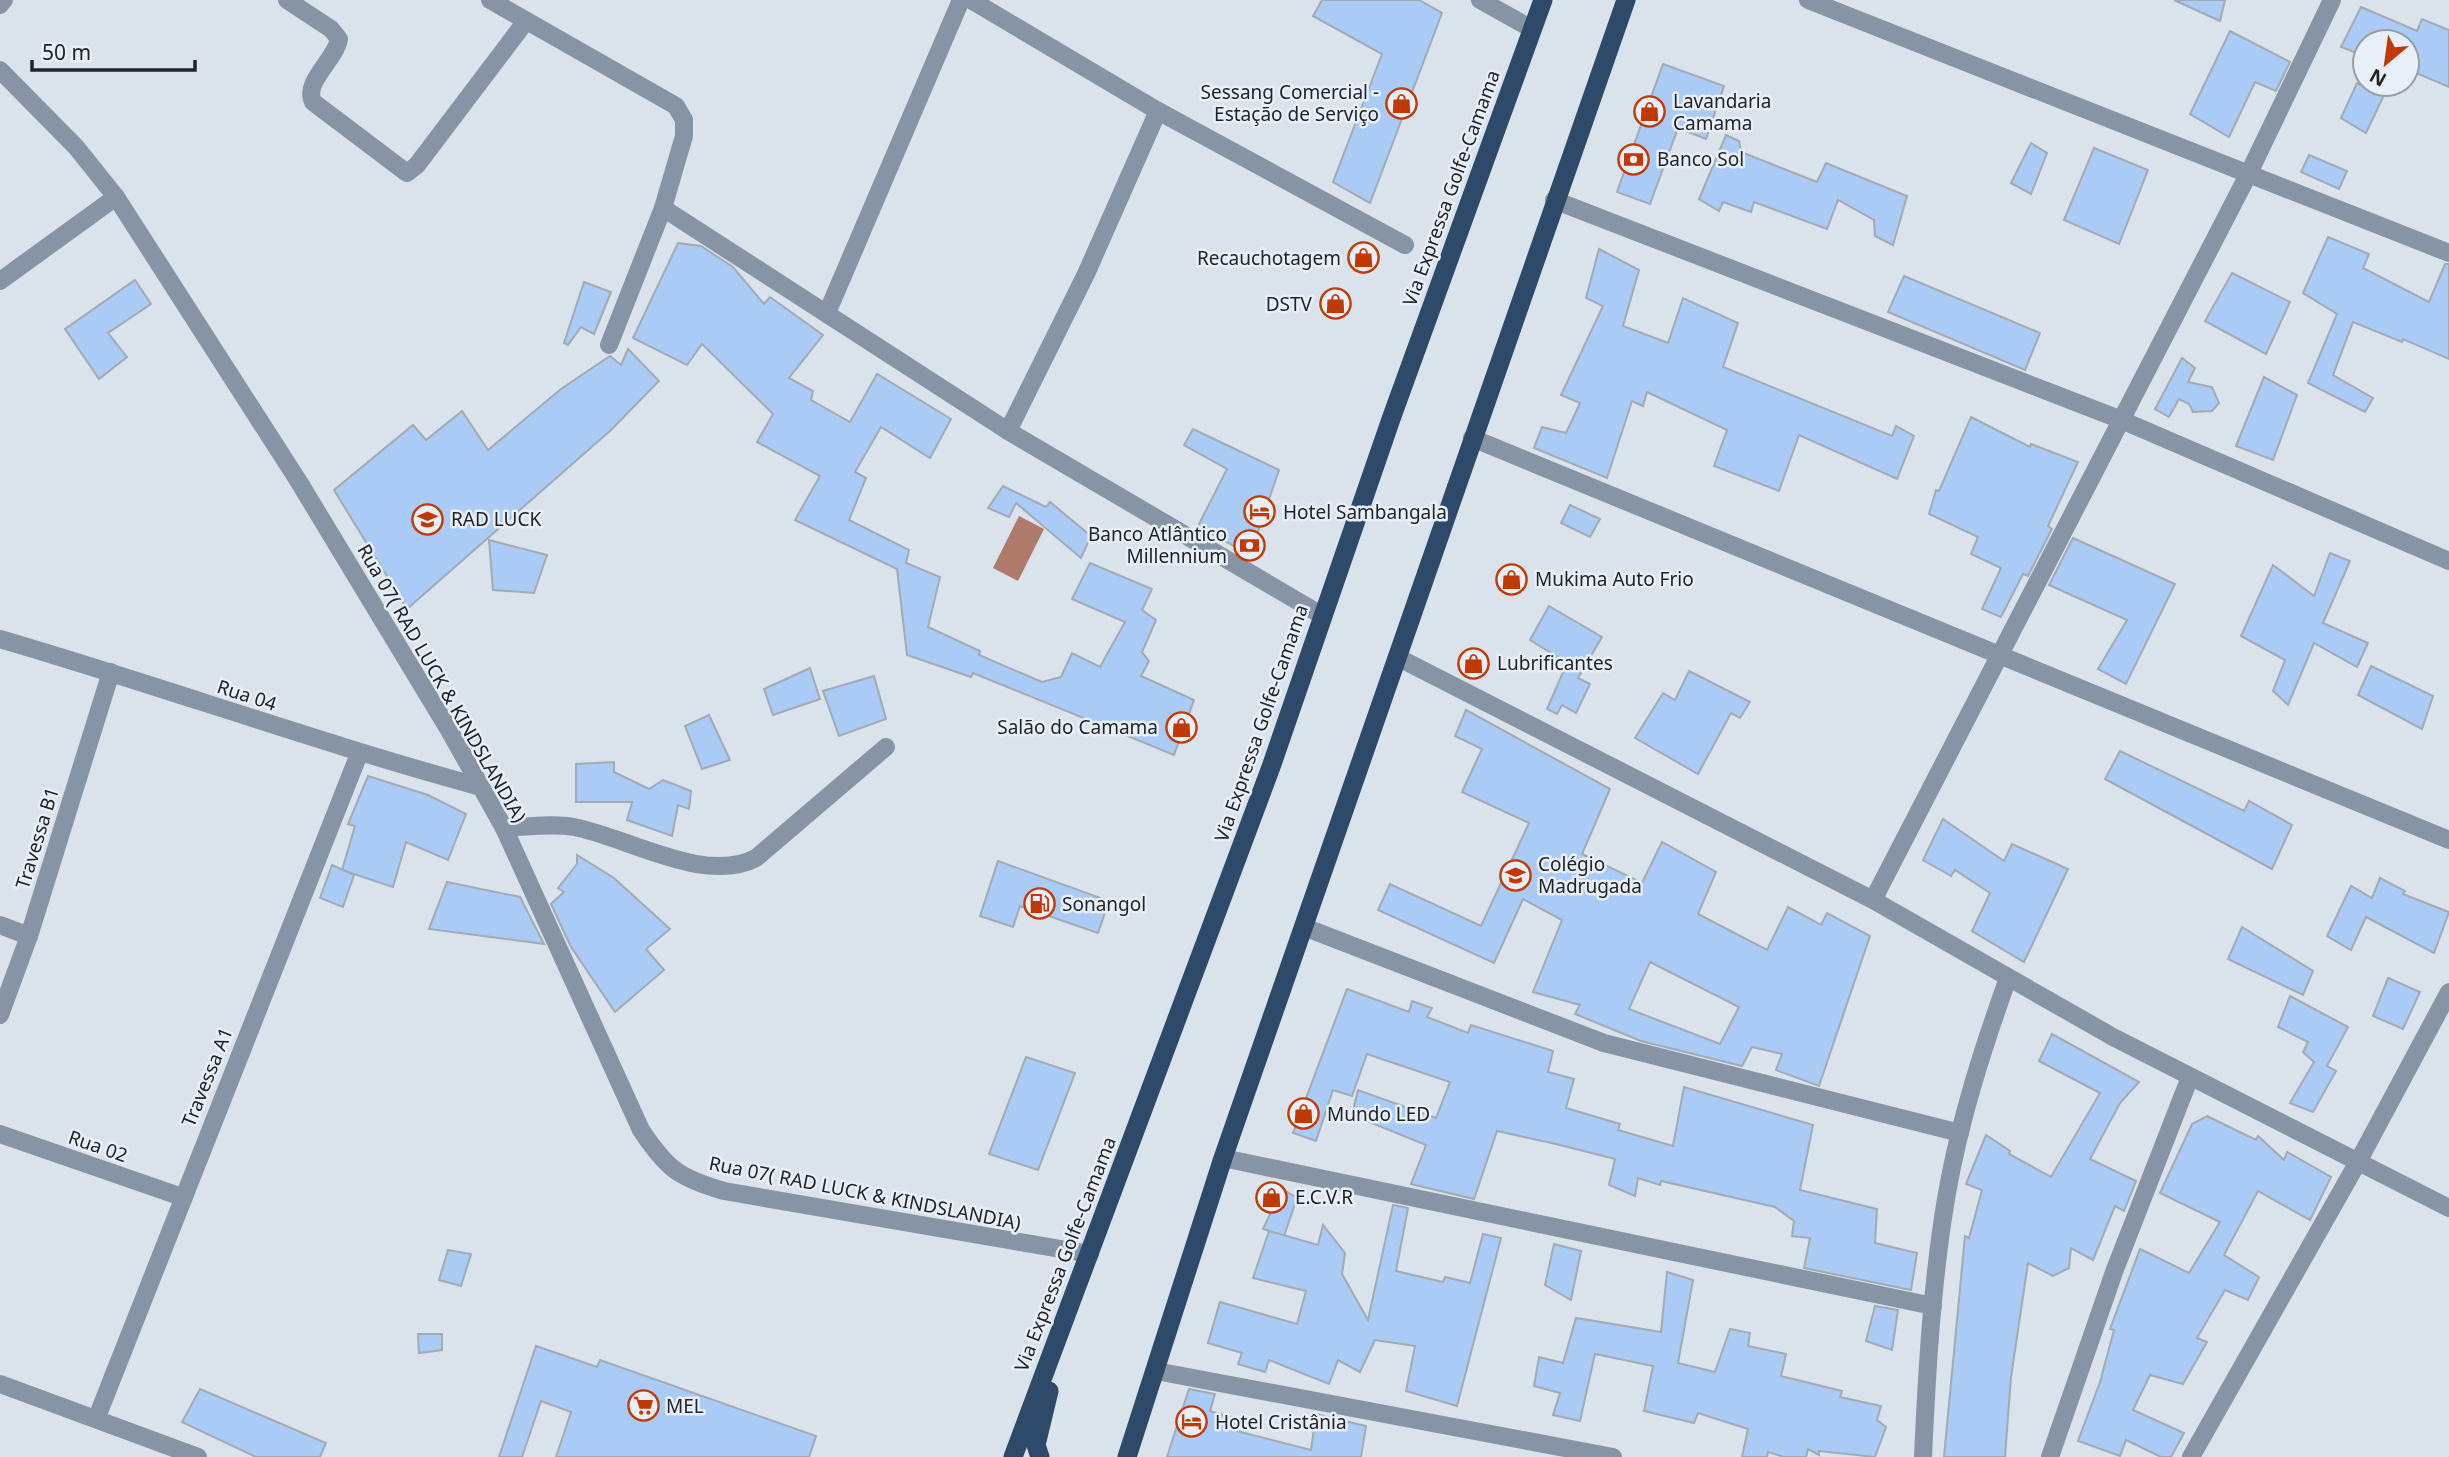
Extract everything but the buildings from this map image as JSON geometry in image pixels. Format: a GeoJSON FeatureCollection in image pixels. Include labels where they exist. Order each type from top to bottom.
{"type":"FeatureCollection","features":[{"type":"Feature","properties":{"kind":"highway","name":"Via Expressa Golfe-Camama"},"geometry":{"type":"LineString","coordinates":[[1013,1457],[1266,780],[1543,0]]}},
{"type":"Feature","properties":{"kind":"highway"},"geometry":{"type":"LineString","coordinates":[[1114,1457],[1165,1334],[1223,1158],[1554,200],[1626,0]]}},
{"type":"Feature","properties":{"kind":"highway"},"geometry":{"type":"LineString","coordinates":[[1040,1457],[1036,1445],[1038,1434],[1074,1295]]}},
{"type":"Feature","properties":{"kind":"highway"},"geometry":{"type":"LineString","coordinates":[[1127,1457],[1156,1371],[1165,1334]]}},
{"type":"Feature","properties":{"kind":"street"},"geometry":{"type":"LineString","coordinates":[[0,5],[4,0]]}},
{"type":"Feature","properties":{"kind":"street"},"geometry":{"type":"LineString","coordinates":[[287,0],[331,29],[339,39],[313,87],[310,96],[313,102],[407,173],[417,165],[526,21]]}},
{"type":"Feature","properties":{"kind":"street"},"geometry":{"type":"LineString","coordinates":[[490,0],[676,106],[682,113],[684,136],[663,208],[609,345]]}},
{"type":"Feature","properties":{"kind":"street"},"geometry":{"type":"LineString","coordinates":[[827,313],[961,0]]}},
{"type":"Feature","properties":{"kind":"street"},"geometry":{"type":"LineString","coordinates":[[971,0],[1158,111],[1405,245]]}},
{"type":"Feature","properties":{"kind":"street"},"geometry":{"type":"LineString","coordinates":[[1480,0],[1532,29]]}},
{"type":"Feature","properties":{"kind":"street"},"geometry":{"type":"LineString","coordinates":[[1808,0],[2449,253]]}},
{"type":"Feature","properties":{"kind":"street"},"geometry":{"type":"LineString","coordinates":[[1873,900],[2119,419],[2249,173],[2332,0]]}},
{"type":"Feature","properties":{"kind":"street","name":"Rua 07( RAD LUCK & KINDSLANDIA)"},"geometry":{"type":"LineString","coordinates":[[0,70],[76,147],[116,197],[299,482],[504,828],[641,1130],[660,1158],[674,1173],[724,1191],[1090,1254]]}},
{"type":"Feature","properties":{"kind":"street"},"geometry":{"type":"LineString","coordinates":[[1008,431],[1086,274],[1158,111]]}},
{"type":"Feature","properties":{"kind":"street"},"geometry":{"type":"LineString","coordinates":[[0,281],[116,197]]}},
{"type":"Feature","properties":{"kind":"street"},"geometry":{"type":"LineString","coordinates":[[1554,200],[2119,419],[2449,561]]}},
{"type":"Feature","properties":{"kind":"street"},"geometry":{"type":"LineString","coordinates":[[663,208],[1008,431],[1323,616]]}},
{"type":"Feature","properties":{"kind":"street"},"geometry":{"type":"LineString","coordinates":[[1472,439],[2449,840]]}},
{"type":"Feature","properties":{"kind":"street","name":"Rua 04"},"geometry":{"type":"LineString","coordinates":[[0,639],[111,671],[359,754],[481,787]]}},
{"type":"Feature","properties":{"kind":"street"},"geometry":{"type":"LineString","coordinates":[[1397,657],[1873,900],[2008,978],[2190,1077],[2359,1160],[2449,1208]]}},
{"type":"Feature","properties":{"kind":"street","name":"Travessa B1"},"geometry":{"type":"LineString","coordinates":[[0,1015],[29,936],[111,671]]}},
{"type":"Feature","properties":{"kind":"street"},"geometry":{"type":"LineString","coordinates":[[504,828],[565,825],[696,864],[742,866],[756,858],[886,747]]}},
{"type":"Feature","properties":{"kind":"street","name":"Travessa A1"},"geometry":{"type":"LineString","coordinates":[[97,1417],[359,754]]}},
{"type":"Feature","properties":{"kind":"street"},"geometry":{"type":"LineString","coordinates":[[0,925],[29,936]]}},
{"type":"Feature","properties":{"kind":"street"},"geometry":{"type":"LineString","coordinates":[[1304,927],[1604,1042],[1960,1133]]}},
{"type":"Feature","properties":{"kind":"street"},"geometry":{"type":"LineString","coordinates":[[1923,1457],[1933,1306],[1947,1193],[1983,1047],[2008,978]]}},
{"type":"Feature","properties":{"kind":"street"},"geometry":{"type":"LineString","coordinates":[[2191,1457],[2359,1160],[2449,992]]}},
{"type":"Feature","properties":{"kind":"street"},"geometry":{"type":"LineString","coordinates":[[2050,1457],[2114,1272],[2190,1077]]}},
{"type":"Feature","properties":{"kind":"street","name":"Rua 02"},"geometry":{"type":"LineString","coordinates":[[0,1134],[182,1197]]}},
{"type":"Feature","properties":{"kind":"street"},"geometry":{"type":"LineString","coordinates":[[1223,1158],[1933,1306]]}},
{"type":"Feature","properties":{"kind":"street"},"geometry":{"type":"LineString","coordinates":[[1156,1371],[1613,1457]]}},
{"type":"Feature","properties":{"kind":"street"},"geometry":{"type":"LineString","coordinates":[[0,1384],[97,1417],[198,1457]]}},
{"type":"Feature","properties":{"kind":"shaded area"},"geometry":{"type":"Polygon","coordinates":[[[1019,516],[1044,529],[1018,581],[993,568],[1019,516]]]}},
{"type":"Feature","properties":{"kind":"place","name":"Sessang Comercial - Estação de Serviço"},"geometry":{"type":"Point","coordinates":[1402,103]}},
{"type":"Feature","properties":{"kind":"place","name":"Lavandaria Camama"},"geometry":{"type":"Point","coordinates":[1650,112]}},
{"type":"Feature","properties":{"kind":"place","name":"Banco Sol"},"geometry":{"type":"Point","coordinates":[1634,159]}},
{"type":"Feature","properties":{"kind":"place","name":"Recauchotagem"},"geometry":{"type":"Point","coordinates":[1364,258]}},
{"type":"Feature","properties":{"kind":"place","name":"DSTV"},"geometry":{"type":"Point","coordinates":[1335,304]}},
{"type":"Feature","properties":{"kind":"place","name":"Hotel Sambangala"},"geometry":{"type":"Point","coordinates":[1260,512]}},
{"type":"Feature","properties":{"kind":"place","name":"RAD LUCK"},"geometry":{"type":"Point","coordinates":[428,519]}},
{"type":"Feature","properties":{"kind":"place","name":"Banco Atlântico Millennium"},"geometry":{"type":"Point","coordinates":[1250,545]}},
{"type":"Feature","properties":{"kind":"place","name":"Mukima Auto Frio"},"geometry":{"type":"Point","coordinates":[1512,579]}},
{"type":"Feature","properties":{"kind":"place","name":"Lubrificantes"},"geometry":{"type":"Point","coordinates":[1474,663]}},
{"type":"Feature","properties":{"kind":"place","name":"Salão do Camama"},"geometry":{"type":"Point","coordinates":[1181,727]}},
{"type":"Feature","properties":{"kind":"place","name":"Colégio Madrugada"},"geometry":{"type":"Point","coordinates":[1515,875]}},
{"type":"Feature","properties":{"kind":"place","name":"Sonangol"},"geometry":{"type":"Point","coordinates":[1039,904]}},
{"type":"Feature","properties":{"kind":"place","name":"Mundo LED"},"geometry":{"type":"Point","coordinates":[1304,1114]}},
{"type":"Feature","properties":{"kind":"place","name":"E.C.V.R"},"geometry":{"type":"Point","coordinates":[1272,1197]}},
{"type":"Feature","properties":{"kind":"place","name":"MEL"},"geometry":{"type":"Point","coordinates":[643,1406]}},
{"type":"Feature","properties":{"kind":"place","name":"Hotel Cristânia"},"geometry":{"type":"Point","coordinates":[1192,1422]}}]}
